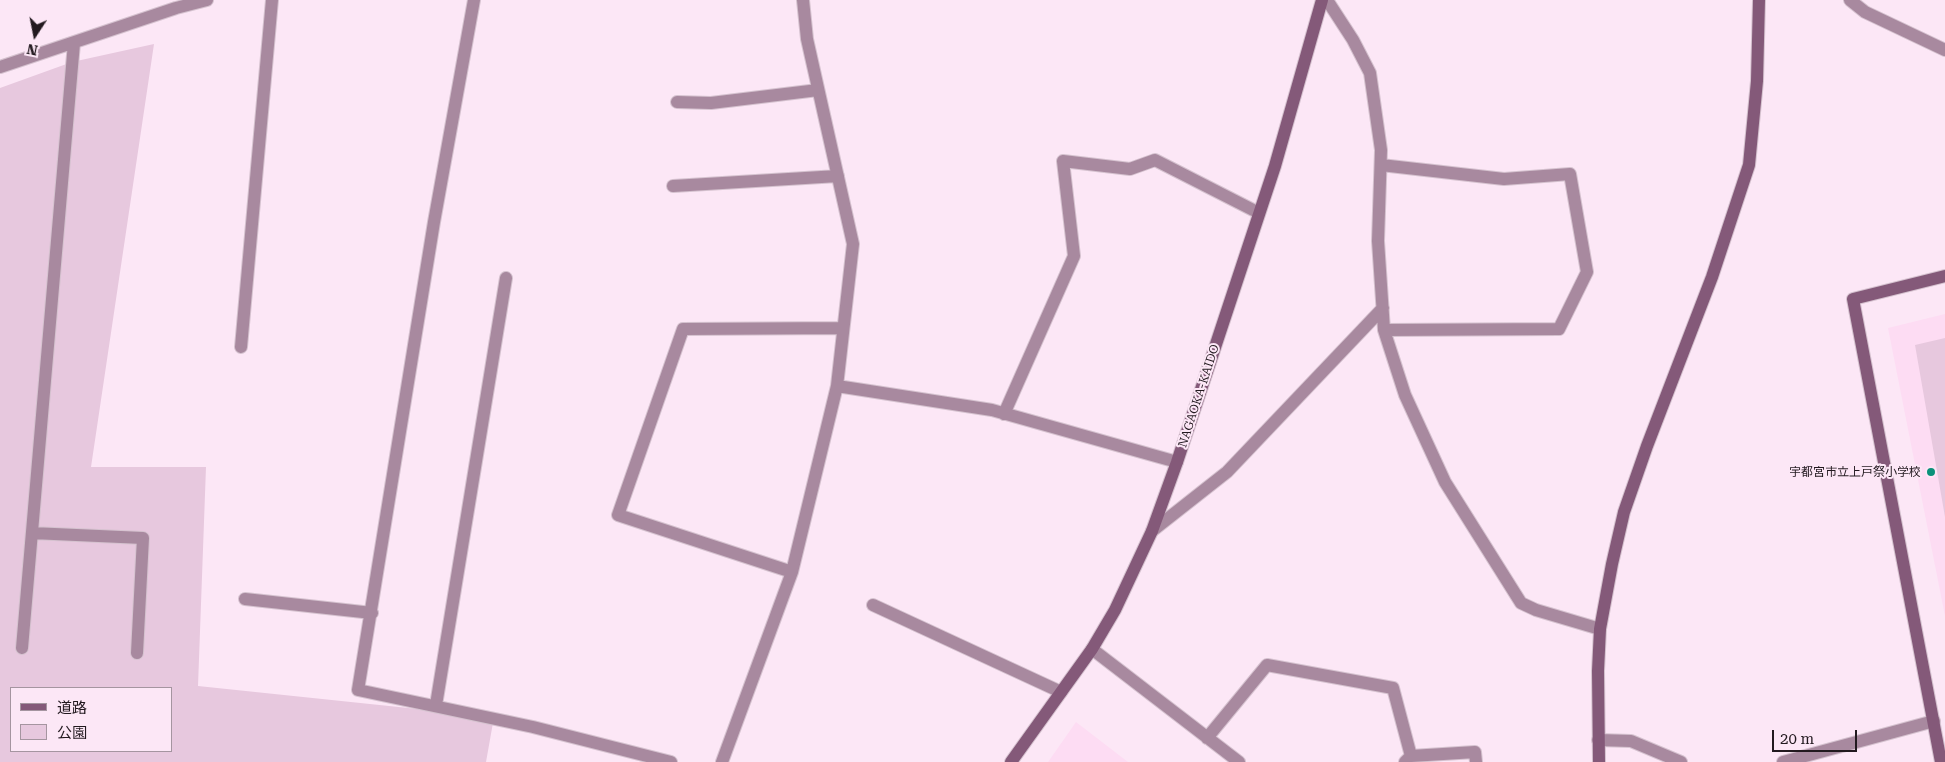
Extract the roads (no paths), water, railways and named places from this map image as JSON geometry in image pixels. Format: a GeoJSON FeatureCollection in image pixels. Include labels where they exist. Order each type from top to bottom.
{"type":"FeatureCollection","features":[{"type":"Feature","properties":{"kind":"street"},"geometry":{"type":"LineString","coordinates":[[0,67],[176,8],[208,0]]}},
{"type":"Feature","properties":{"kind":"street"},"geometry":{"type":"LineString","coordinates":[[241,347],[272,0]]}},
{"type":"Feature","properties":{"kind":"street"},"geometry":{"type":"LineString","coordinates":[[474,0],[434,222],[358,690],[533,726],[671,762]]}},
{"type":"Feature","properties":{"kind":"street"},"geometry":{"type":"LineString","coordinates":[[722,762],[792,572],[837,386],[853,244],[807,39],[803,0]]}},
{"type":"Feature","properties":{"kind":"street","name":"NAGAOKA-KAIDO"},"geometry":{"type":"LineString","coordinates":[[1011,762],[1092,649],[1115,610],[1152,531],[1177,462],[1275,166],[1322,0]]}},
{"type":"Feature","properties":{"kind":"street"},"geometry":{"type":"LineString","coordinates":[[1327,0],[1353,40],[1370,73],[1382,150],[1378,240],[1384,330],[1406,395],[1445,482],[1521,603],[1536,610],[1600,629]]}},
{"type":"Feature","properties":{"kind":"street"},"geometry":{"type":"LineString","coordinates":[[1599,762],[1600,629],[1612,564],[1624,512],[1647,446],[1712,277],[1749,165],[1757,82],[1759,0]]}},
{"type":"Feature","properties":{"kind":"street"},"geometry":{"type":"LineString","coordinates":[[1850,0],[1865,12],[1945,50]]}},
{"type":"Feature","properties":{"kind":"street"},"geometry":{"type":"LineString","coordinates":[[22,648],[74,42]]}},
{"type":"Feature","properties":{"kind":"street"},"geometry":{"type":"LineString","coordinates":[[677,102],[711,103],[818,90]]}},
{"type":"Feature","properties":{"kind":"street"},"geometry":{"type":"LineString","coordinates":[[1004,414],[1074,256],[1063,161],[1130,169],[1154,160],[1259,213]]}},
{"type":"Feature","properties":{"kind":"street"},"geometry":{"type":"LineString","coordinates":[[1381,166],[1504,179],[1570,174],[1587,272],[1559,329],[1384,330]]}},
{"type":"Feature","properties":{"kind":"street"},"geometry":{"type":"LineString","coordinates":[[673,186],[838,176]]}},
{"type":"Feature","properties":{"kind":"street"},"geometry":{"type":"LineString","coordinates":[[1941,762],[1853,299],[1945,276]]}},
{"type":"Feature","properties":{"kind":"street"},"geometry":{"type":"LineString","coordinates":[[436,705],[506,278]]}},
{"type":"Feature","properties":{"kind":"street"},"geometry":{"type":"LineString","coordinates":[[1152,531],[1227,472],[1383,308]]}},
{"type":"Feature","properties":{"kind":"street"},"geometry":{"type":"LineString","coordinates":[[792,572],[618,515],[683,329],[843,328]]}},
{"type":"Feature","properties":{"kind":"street"},"geometry":{"type":"LineString","coordinates":[[837,386],[992,410],[1177,462]]}},
{"type":"Feature","properties":{"kind":"street"},"geometry":{"type":"LineString","coordinates":[[32,533],[143,538],[137,653]]}},
{"type":"Feature","properties":{"kind":"street"},"geometry":{"type":"LineString","coordinates":[[245,599],[372,613]]}},
{"type":"Feature","properties":{"kind":"street"},"geometry":{"type":"LineString","coordinates":[[873,604],[1061,692]]}},
{"type":"Feature","properties":{"kind":"street"},"geometry":{"type":"LineString","coordinates":[[1092,649],[1240,762]]}},
{"type":"Feature","properties":{"kind":"street"},"geometry":{"type":"LineString","coordinates":[[1208,738],[1267,665],[1393,688],[1408,759],[1475,752],[1476,762]]}},
{"type":"Feature","properties":{"kind":"street"},"geometry":{"type":"LineString","coordinates":[[1783,762],[1934,721]]}},
{"type":"Feature","properties":{"kind":"street"},"geometry":{"type":"LineString","coordinates":[[1598,740],[1631,741],[1682,762]]}},
{"type":"Feature","properties":{"kind":"place","name":"宇都宮市立上戸祭小学校"},"geometry":{"type":"Point","coordinates":[1931,472]}}]}
